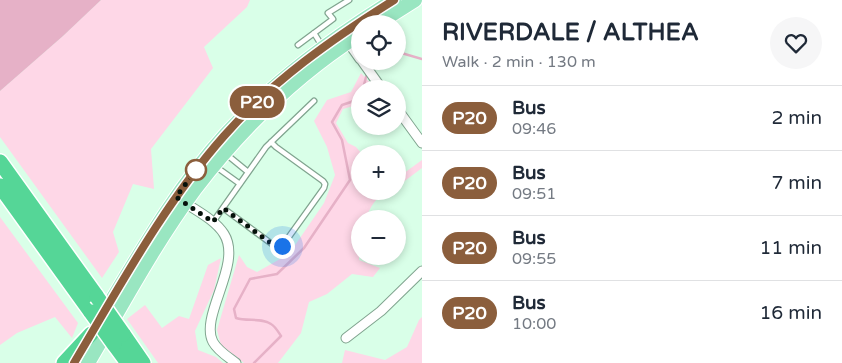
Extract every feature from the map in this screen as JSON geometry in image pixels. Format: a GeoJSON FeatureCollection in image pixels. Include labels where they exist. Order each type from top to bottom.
{"type":"FeatureCollection","features":[{"type":"Feature","properties":{"kind":"highway"},"geometry":{"type":"LineString","coordinates":[[0,162],[9,191],[118,339],[143,363]]}},
{"type":"Feature","properties":{"kind":"highway"},"geometry":{"type":"LineString","coordinates":[[64,363],[91,334]]}},
{"type":"Feature","properties":{"kind":"highway"},"geometry":{"type":"LineString","coordinates":[[118,339],[128,363]]}},
{"type":"Feature","properties":{"kind":"main road"},"geometry":{"type":"LineString","coordinates":[[88,363],[154,251],[181,200],[278,98],[316,66],[345,38],[394,0]]}},
{"type":"Feature","properties":{"kind":"main road"},"geometry":{"type":"LineString","coordinates":[[391,15],[415,0]]}},
{"type":"Feature","properties":{"kind":"main road"},"geometry":{"type":"LineString","coordinates":[[74,363],[91,334],[181,200],[210,152],[238,121],[281,80],[323,47],[351,36]]}},
{"type":"Feature","properties":{"kind":"street"},"geometry":{"type":"LineString","coordinates":[[345,38],[351,46]]}},
{"type":"Feature","properties":{"kind":"street"},"geometry":{"type":"LineString","coordinates":[[406,121],[422,143]]}},
{"type":"Feature","properties":{"kind":"street"},"geometry":{"type":"LineString","coordinates":[[181,200],[213,222],[225,236],[230,252],[226,273],[213,315],[211,336],[219,350],[236,363]]}},
{"type":"Feature","properties":{"kind":"street"},"geometry":{"type":"LineString","coordinates":[[346,338],[381,311],[422,272]]}},
{"type":"Feature","properties":{"kind":"lane"},"geometry":{"type":"LineString","coordinates":[[298,45],[333,19],[328,13],[348,0]]}},
{"type":"Feature","properties":{"kind":"lane"},"geometry":{"type":"LineString","coordinates":[[314,33],[323,47]]}},
{"type":"Feature","properties":{"kind":"lane"},"geometry":{"type":"LineString","coordinates":[[213,222],[271,142],[314,101]]}},
{"type":"Feature","properties":{"kind":"lane"},"geometry":{"type":"LineString","coordinates":[[223,208],[276,247],[280,248],[283,246],[325,187],[325,184],[271,142]]}},
{"type":"Feature","properties":{"kind":"lane"},"geometry":{"type":"LineString","coordinates":[[224,153],[248,172]]}},
{"type":"Feature","properties":{"kind":"lane"},"geometry":{"type":"LineString","coordinates":[[214,166],[240,184]]}},
{"type":"Feature","properties":{"kind":"shaded area"},"geometry":{"type":"Polygon","coordinates":[[[0,0],[101,0],[0,91],[0,0]]]}},
{"type":"Feature","properties":{"kind":"shaded area"},"geometry":{"type":"Polygon","coordinates":[[[101,0],[250,0],[247,7],[204,47],[213,68],[151,149],[154,189],[133,184],[113,232],[119,252],[102,278],[0,137],[0,91],[101,0]]]}},
{"type":"Feature","properties":{"kind":"shaded area"},"geometry":{"type":"Polygon","coordinates":[[[361,73],[368,80],[357,80],[361,73]]]}},
{"type":"Feature","properties":{"kind":"shaded area"},"geometry":{"type":"Polygon","coordinates":[[[351,92],[351,107],[343,109],[336,123],[348,143],[352,145],[351,200],[377,200],[370,210],[351,210],[351,265],[372,265],[380,268],[373,277],[352,274],[327,294],[309,302],[301,333],[278,363],[244,363],[221,345],[217,330],[239,255],[247,267],[257,272],[289,254],[324,203],[335,175],[327,147],[314,121],[327,100],[351,92]]]}},
{"type":"Feature","properties":{"kind":"shaded area"},"geometry":{"type":"Polygon","coordinates":[[[422,160],[422,168],[406,180],[406,172],[422,160]]]}},
{"type":"Feature","properties":{"kind":"shaded area"},"geometry":{"type":"Polygon","coordinates":[[[0,217],[78,323],[72,338],[55,317],[17,333],[0,345],[0,217]]]}},
{"type":"Feature","properties":{"kind":"shaded area"},"geometry":{"type":"Polygon","coordinates":[[[221,258],[214,290],[195,331],[198,350],[216,357],[223,363],[158,363],[127,319],[145,305],[162,328],[179,316],[189,319],[208,265],[221,258]]]}},
{"type":"Feature","properties":{"kind":"shaded area"},"geometry":{"type":"Polygon","coordinates":[[[422,317],[422,363],[342,363],[345,350],[385,360],[407,347],[422,317]]]}},
{"type":"Feature","properties":{"kind":"waterway"},"geometry":{"type":"LineString","coordinates":[[406,54],[422,59]]}},
{"type":"Feature","properties":{"kind":"waterway"},"geometry":{"type":"LineString","coordinates":[[365,80],[367,73]]}},
{"type":"Feature","properties":{"kind":"waterway"},"geometry":{"type":"LineString","coordinates":[[254,363],[281,336],[274,326],[267,322],[236,318],[234,309],[250,279],[277,274],[304,248],[350,180],[342,140],[332,122],[342,105],[351,102]]}},
{"type":"Feature","properties":{"kind":"bus line","name":"P20"},"geometry":{"type":"LineString","coordinates":[[74,363],[168,209],[196,169],[224,135],[298,66],[394,0]]}},
{"type":"Feature","properties":{"kind":"route"},"geometry":{"type":"LineString","coordinates":[[196,170],[176,197],[213,222],[223,208],[276,247],[280,248],[282,246]]}}]}
